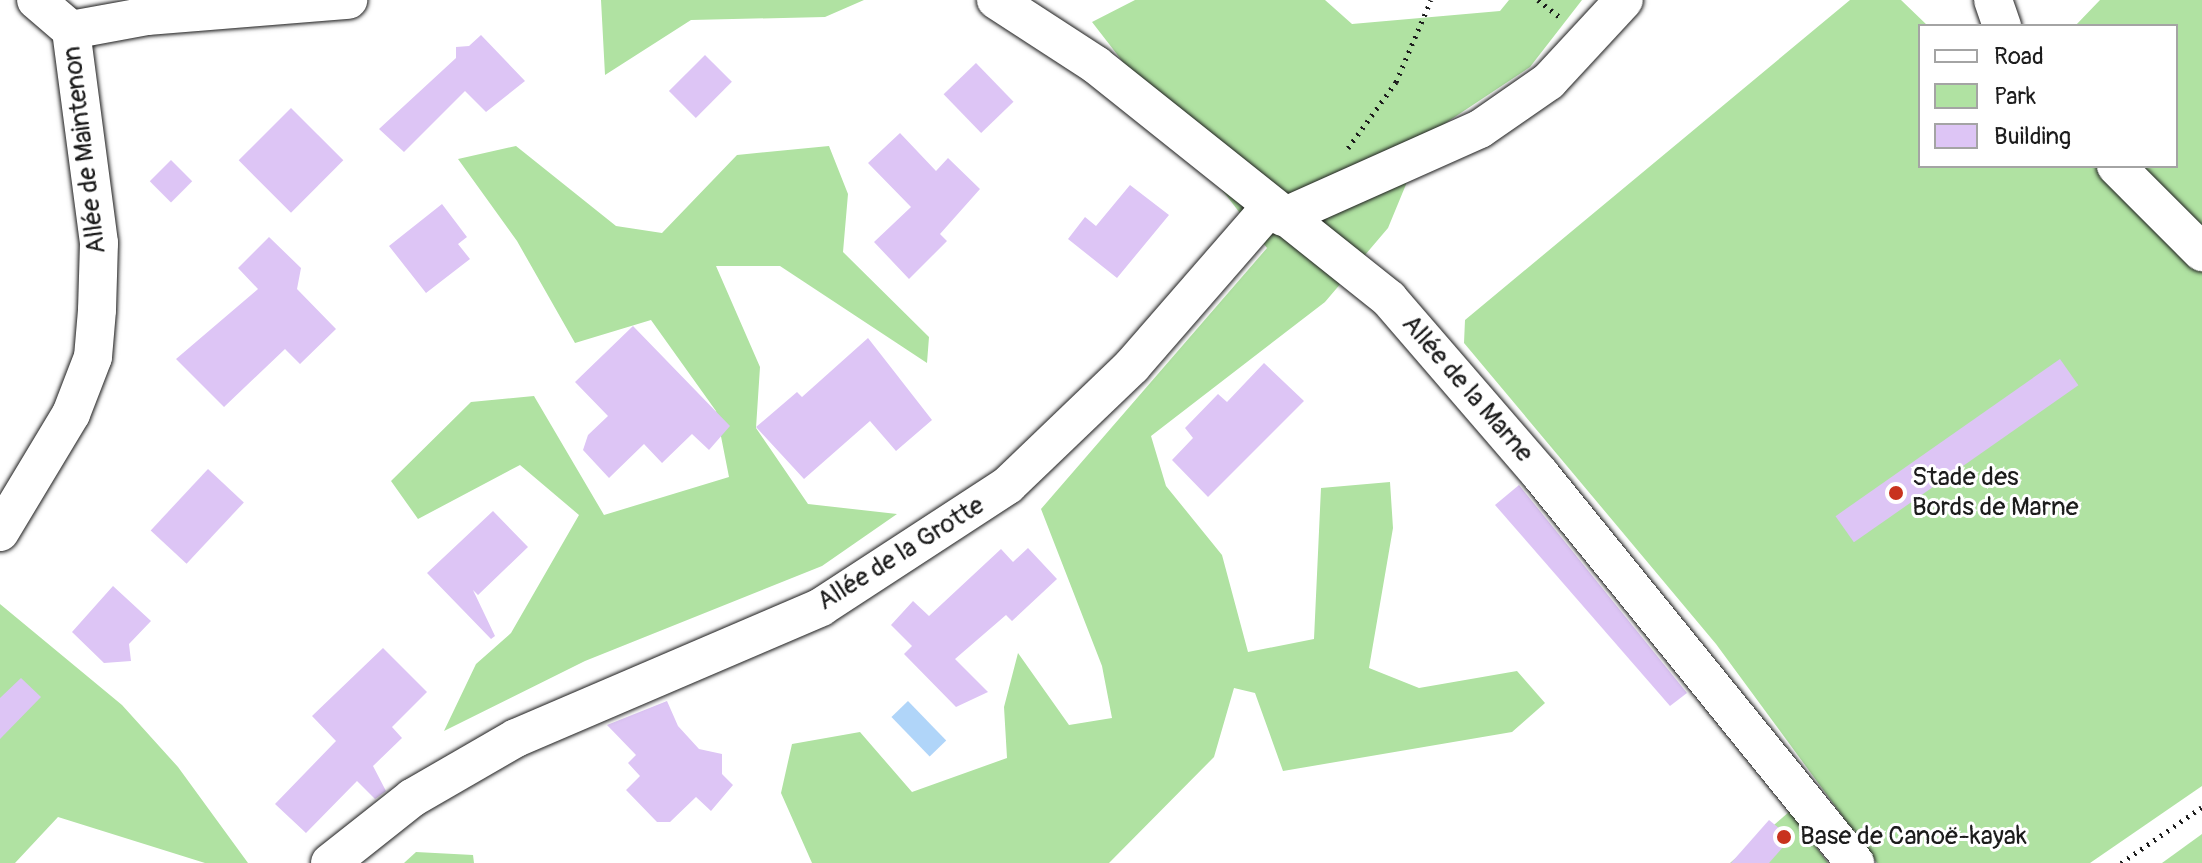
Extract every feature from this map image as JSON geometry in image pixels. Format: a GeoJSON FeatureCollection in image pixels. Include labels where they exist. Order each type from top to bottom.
{"type":"FeatureCollection","features":[{"type":"Feature","properties":{"kind":"street","name":"Allée de Maintenon"},"geometry":{"type":"LineString","coordinates":[[0,532],[71,414],[93,357],[99,243],[71,30],[36,0]]}},
{"type":"Feature","properties":{"kind":"street"},"geometry":{"type":"LineString","coordinates":[[71,30],[147,16],[348,0]]}},
{"type":"Feature","properties":{"kind":"street","name":"Allée de la Grotte"},"geometry":{"type":"LineString","coordinates":[[330,863],[412,798],[516,738],[821,607],[1008,485],[1132,366],[1276,212],[1335,192],[1480,129],[1549,81],[1592,42],[1624,0]]}},
{"type":"Feature","properties":{"kind":"street"},"geometry":{"type":"LineString","coordinates":[[1993,0],[2001,24]]}},
{"type":"Feature","properties":{"kind":"street","name":"Allée de la Marne"},"geometry":{"type":"LineString","coordinates":[[1010,3],[1096,65],[1276,212],[1389,299],[1540,474],[1855,863]]}},
{"type":"Feature","properties":{"kind":"street"},"geometry":{"type":"LineString","coordinates":[[2118,168],[2202,252]]}},
{"type":"Feature","properties":{"kind":"path"},"geometry":{"type":"LineString","coordinates":[[1335,192],[1348,147],[1396,82],[1431,0]]}},
{"type":"Feature","properties":{"kind":"path"},"geometry":{"type":"LineString","coordinates":[[2121,863],[2202,807]]}},
{"type":"Feature","properties":{"kind":"green space"},"geometry":{"type":"Polygon","coordinates":[[[601,0],[864,0],[825,17],[691,20],[605,75],[601,0]]]}},
{"type":"Feature","properties":{"kind":"green space"},"geometry":{"type":"Polygon","coordinates":[[[1135,0],[1325,0],[1352,24],[1500,11],[1509,0],[1582,0],[1530,67],[1426,136],[1388,228],[1325,302],[1151,436],[1166,486],[1222,555],[1248,652],[1314,639],[1321,488],[1390,482],[1393,528],[1369,668],[1419,688],[1517,671],[1545,703],[1512,732],[1283,771],[1255,693],[1234,688],[1214,757],[1109,863],[812,863],[781,793],[792,744],[860,732],[912,792],[1007,758],[1004,707],[1018,653],[1069,725],[1112,718],[1102,666],[1041,509],[1267,248],[1092,22],[1135,0]]]}},
{"type":"Feature","properties":{"kind":"green space","name":"Stade des Bords de Marne"},"geometry":{"type":"Polygon","coordinates":[[[1850,0],[1901,0],[1926,24],[1918,24],[1918,168],[2178,168],[2178,24],[2077,24],[2100,0],[2202,0],[2202,786],[2090,863],[1877,863],[1716,644],[1464,343],[1465,320],[1850,0]]]}},
{"type":"Feature","properties":{"kind":"green space"},"geometry":{"type":"Polygon","coordinates":[[[516,146],[616,226],[662,233],[737,155],[829,146],[848,194],[843,252],[929,337],[927,363],[780,266],[716,266],[760,367],[756,428],[808,504],[897,514],[822,566],[585,661],[444,731],[476,664],[511,633],[579,515],[520,465],[418,519],[391,481],[471,402],[534,396],[604,515],[729,477],[716,411],[651,320],[575,343],[517,241],[458,159],[516,146]]]}},
{"type":"Feature","properties":{"kind":"green space"},"geometry":{"type":"Polygon","coordinates":[[[0,604],[122,705],[178,767],[248,863],[205,863],[58,817],[15,863],[0,863],[0,604]]]}},
{"type":"Feature","properties":{"kind":"green space","name":"Base de Canoë-kayak"},"geometry":{"type":"Polygon","coordinates":[[[1790,811],[1828,863],[1730,863],[1790,811]]]}},
{"type":"Feature","properties":{"kind":"green space"},"geometry":{"type":"Polygon","coordinates":[[[2202,834],[2202,863],[2162,863],[2202,834]]]}},
{"type":"Feature","properties":{"kind":"green space"},"geometry":{"type":"Polygon","coordinates":[[[416,852],[473,855],[474,863],[404,863],[416,852]]]}},
{"type":"Feature","properties":{"kind":"water"},"geometry":{"type":"Polygon","coordinates":[[[908,701],[946,741],[930,757],[891,717],[908,701]]]}},
{"type":"Feature","properties":{"kind":"building"},"geometry":{"type":"Polygon","coordinates":[[[481,35],[525,81],[486,112],[465,91],[404,152],[379,129],[456,58],[456,47],[469,46],[481,35]]]}},
{"type":"Feature","properties":{"kind":"building"},"geometry":{"type":"Polygon","coordinates":[[[705,55],[732,82],[696,118],[669,91],[705,55]]]}},
{"type":"Feature","properties":{"kind":"building"},"geometry":{"type":"Polygon","coordinates":[[[976,63],[1014,102],[981,133],[944,94],[976,63]]]}},
{"type":"Feature","properties":{"kind":"building"},"geometry":{"type":"Polygon","coordinates":[[[291,108],[343,160],[291,213],[239,160],[291,108]]]}},
{"type":"Feature","properties":{"kind":"building"},"geometry":{"type":"Polygon","coordinates":[[[900,133],[936,171],[948,158],[980,189],[940,234],[947,241],[909,279],[874,242],[911,207],[868,163],[900,133]]]}},
{"type":"Feature","properties":{"kind":"building"},"geometry":{"type":"Polygon","coordinates":[[[171,160],[192,181],[171,202],[150,181],[171,160]]]}},
{"type":"Feature","properties":{"kind":"building"},"geometry":{"type":"Polygon","coordinates":[[[1130,185],[1169,215],[1117,278],[1068,239],[1085,217],[1096,226],[1130,185]]]}},
{"type":"Feature","properties":{"kind":"building"},"geometry":{"type":"Polygon","coordinates":[[[442,204],[467,237],[458,244],[470,259],[426,293],[389,246],[442,204]]]}},
{"type":"Feature","properties":{"kind":"building"},"geometry":{"type":"Polygon","coordinates":[[[269,237],[301,268],[297,289],[336,329],[300,364],[285,349],[224,407],[176,359],[258,289],[238,268],[269,237]]]}},
{"type":"Feature","properties":{"kind":"building"},"geometry":{"type":"Polygon","coordinates":[[[633,326],[730,426],[709,450],[692,434],[662,463],[644,444],[609,478],[583,450],[588,435],[608,416],[575,382],[633,326]]]}},
{"type":"Feature","properties":{"kind":"building"},"geometry":{"type":"Polygon","coordinates":[[[868,338],[932,420],[896,451],[870,421],[804,479],[756,427],[797,392],[802,397],[868,338]]]}},
{"type":"Feature","properties":{"kind":"building"},"geometry":{"type":"Polygon","coordinates":[[[2060,359],[2078,385],[1854,542],[1836,516],[2060,359]]]}},
{"type":"Feature","properties":{"kind":"building"},"geometry":{"type":"Polygon","coordinates":[[[1264,363],[1304,401],[1208,497],[1172,460],[1193,438],[1185,428],[1218,394],[1227,402],[1264,363]]]}},
{"type":"Feature","properties":{"kind":"building"},"geometry":{"type":"Polygon","coordinates":[[[208,469],[244,502],[187,564],[151,530],[208,469]]]}},
{"type":"Feature","properties":{"kind":"building"},"geometry":{"type":"Polygon","coordinates":[[[1519,485],[1687,693],[1670,706],[1495,505],[1519,485]]]}},
{"type":"Feature","properties":{"kind":"building"},"geometry":{"type":"Polygon","coordinates":[[[493,511],[528,547],[478,595],[473,590],[495,636],[491,639],[427,573],[493,511]]]}},
{"type":"Feature","properties":{"kind":"building"},"geometry":{"type":"Polygon","coordinates":[[[1028,548],[1057,579],[1012,621],[1006,615],[955,659],[988,692],[956,707],[904,654],[912,646],[891,625],[913,601],[929,616],[1001,549],[1013,562],[1028,548]]]}},
{"type":"Feature","properties":{"kind":"building"},"geometry":{"type":"Polygon","coordinates":[[[113,586],[151,621],[129,644],[131,661],[104,663],[72,632],[113,586]]]}},
{"type":"Feature","properties":{"kind":"building"},"geometry":{"type":"Polygon","coordinates":[[[383,648],[427,692],[392,727],[402,738],[373,766],[386,791],[375,799],[357,781],[306,833],[275,804],[336,741],[312,716],[383,648]]]}},
{"type":"Feature","properties":{"kind":"building"},"geometry":{"type":"Polygon","coordinates":[[[21,678],[41,697],[0,739],[0,698],[21,678]]]}},
{"type":"Feature","properties":{"kind":"building"},"geometry":{"type":"Polygon","coordinates":[[[667,701],[678,726],[699,749],[722,754],[722,774],[733,785],[711,811],[696,797],[670,822],[657,822],[626,790],[640,776],[628,763],[636,755],[607,725],[667,701]]]}},
{"type":"Feature","properties":{"kind":"building"},"geometry":{"type":"Polygon","coordinates":[[[1769,820],[1791,838],[1769,863],[1731,863],[1769,820]]]}},
{"type":"Feature","properties":{"kind":"place","name":"Stade des Bords de Marne"},"geometry":{"type":"Point","coordinates":[1896,493]}},
{"type":"Feature","properties":{"kind":"place","name":"Base de Canoë-kayak"},"geometry":{"type":"Point","coordinates":[1784,837]}}]}
